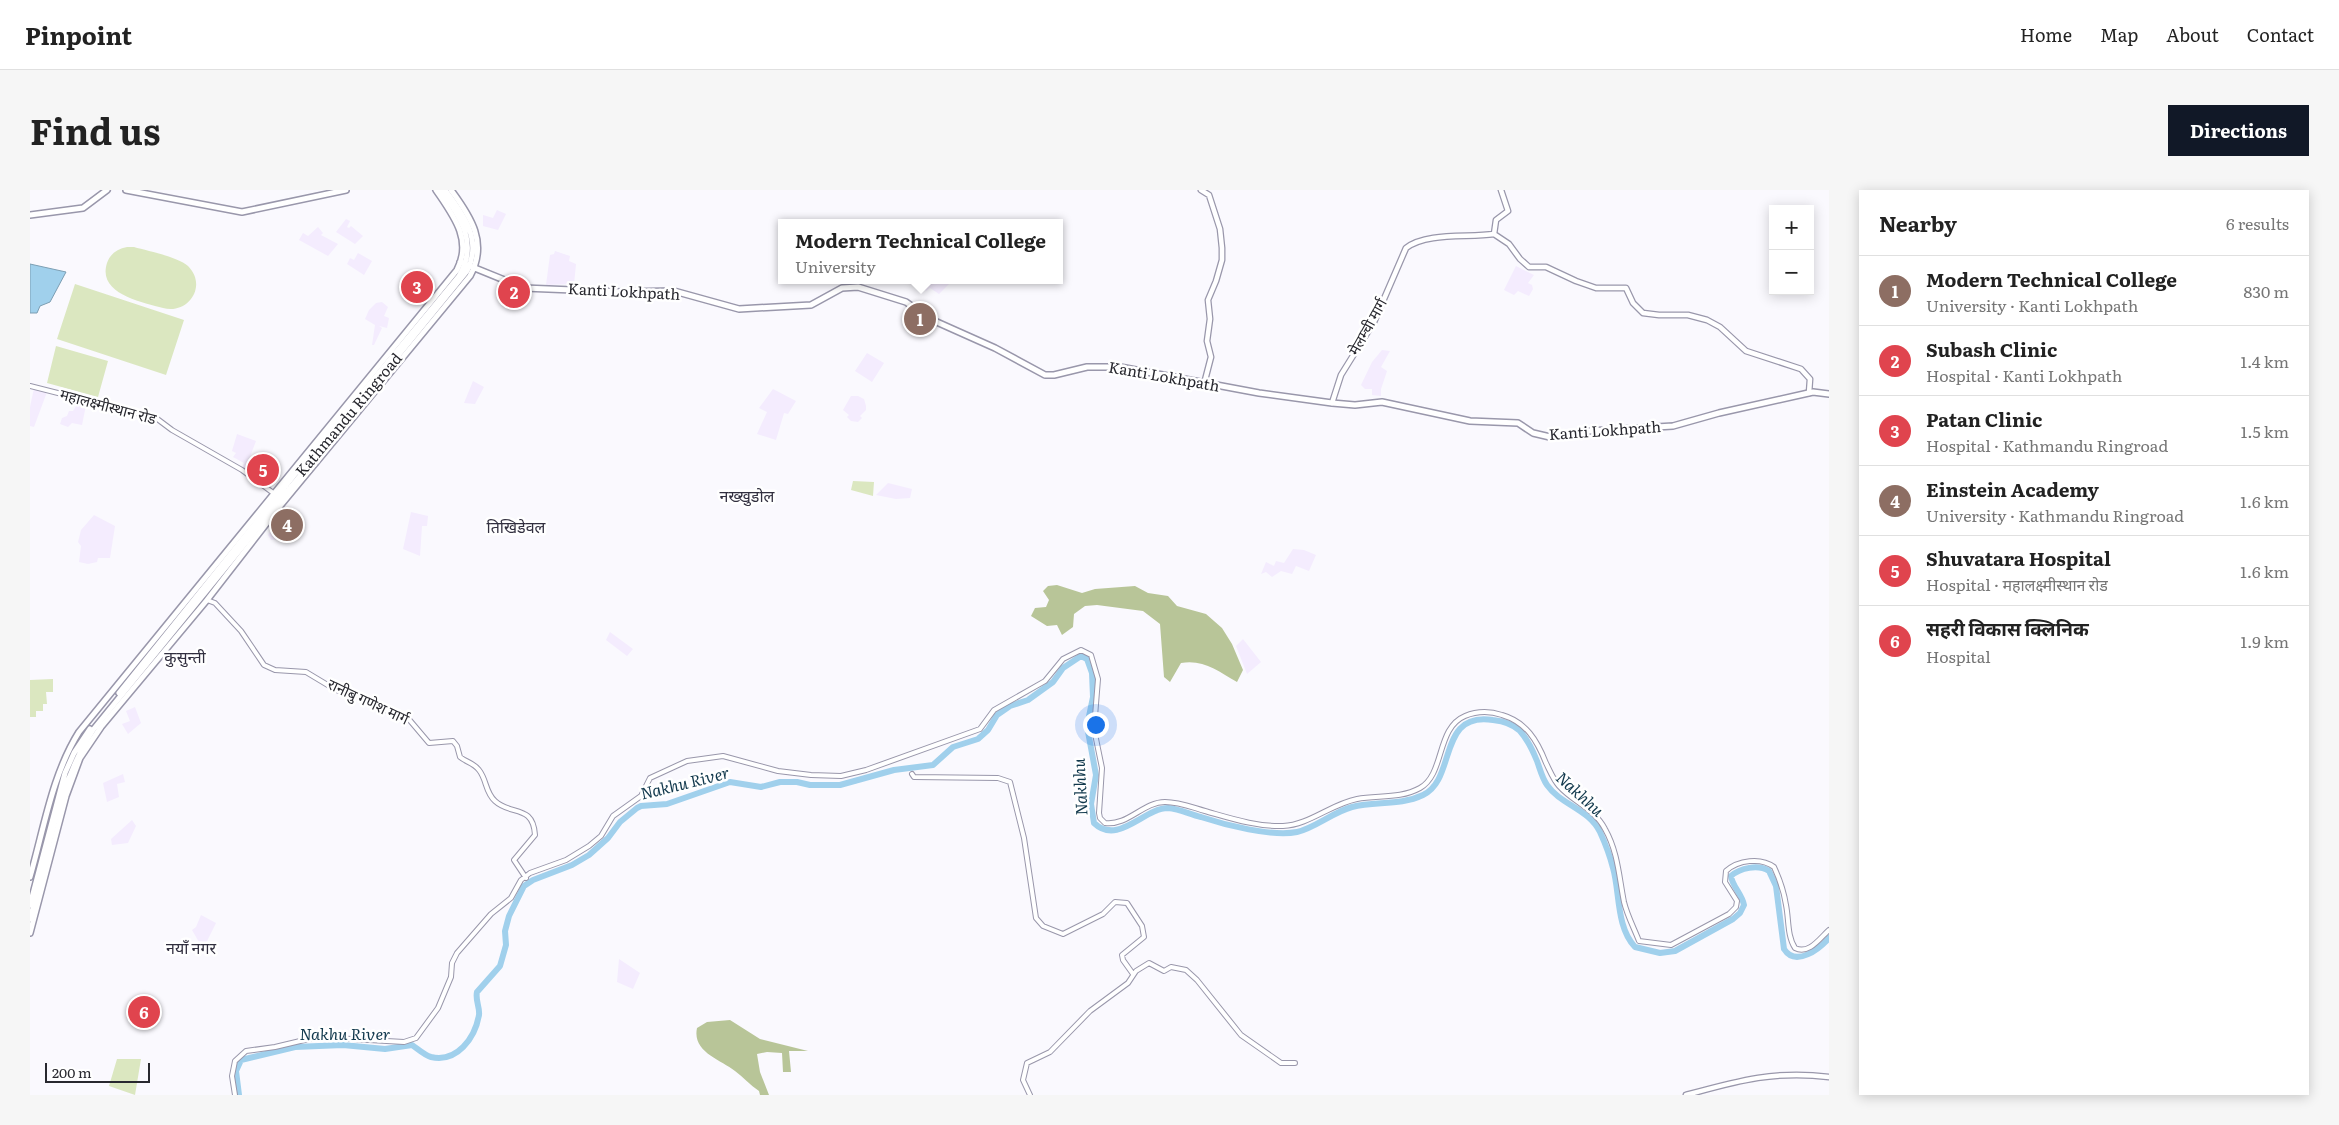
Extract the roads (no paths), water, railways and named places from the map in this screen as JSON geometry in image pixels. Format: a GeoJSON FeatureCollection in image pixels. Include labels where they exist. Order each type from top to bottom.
{"type":"FeatureCollection","features":[{"type":"Feature","properties":{"kind":"main road"},"geometry":{"type":"LineString","coordinates":[[30,215],[83,208],[106,190]]}},
{"type":"Feature","properties":{"kind":"main road"},"geometry":{"type":"LineString","coordinates":[[126,190],[236,212],[251,212],[346,190]]}},
{"type":"Feature","properties":{"kind":"main road"},"geometry":{"type":"LineString","coordinates":[[436,190],[461,232],[468,265]]}},
{"type":"Feature","properties":{"kind":"main road","name":"Kathmandu Ringroad"},"geometry":{"type":"LineString","coordinates":[[441,190],[461,219],[466,230],[468,265]]}},
{"type":"Feature","properties":{"kind":"main road","name":"Kathmandu Ringroad"},"geometry":{"type":"LineString","coordinates":[[30,905],[65,773],[78,746],[95,722],[468,265],[473,244],[470,228],[445,190]]}},
{"type":"Feature","properties":{"kind":"main road"},"geometry":{"type":"LineString","coordinates":[[30,877],[57,779],[68,751],[79,732],[279,497],[462,288],[468,265],[478,254],[477,232],[470,217],[451,190]]}},
{"type":"Feature","properties":{"kind":"main road"},"geometry":{"type":"LineString","coordinates":[[1200,190],[1208,194],[1222,240],[1222,260],[1208,300],[1210,319],[1207,341],[1211,357],[1204,384]]}},
{"type":"Feature","properties":{"kind":"main road"},"geometry":{"type":"LineString","coordinates":[[1501,190],[1508,211],[1496,220],[1494,234],[1510,244],[1520,259],[1529,267],[1546,267],[1576,282],[1596,288],[1626,288],[1633,303],[1643,313],[1688,315],[1707,320],[1720,326],[1740,347],[1759,357],[1785,362],[1803,370],[1810,379],[1809,393]]}},
{"type":"Feature","properties":{"kind":"main road","name":"मेलम्ची मार्ग"},"geometry":{"type":"LineString","coordinates":[[1332,403],[1341,375],[1377,316],[1404,250],[1408,246],[1437,238],[1494,234]]}},
{"type":"Feature","properties":{"kind":"main road","name":"Kanti Lokhpath"},"geometry":{"type":"LineString","coordinates":[[468,265],[524,288],[674,292],[739,309],[811,305],[842,288],[858,287],[906,302],[930,319],[995,348],[1045,375],[1054,375],[1087,367],[1120,367],[1204,384],[1332,403],[1382,402],[1470,421],[1518,422],[1533,433],[1557,437],[1589,432],[1673,426],[1719,413],[1809,393],[1829,394]]}},
{"type":"Feature","properties":{"kind":"main road"},"geometry":{"type":"LineString","coordinates":[[30,932],[70,783],[86,747],[207,600],[279,497]]}},
{"type":"Feature","properties":{"kind":"main road","name":"Kathmandu Ringroad"},"geometry":{"type":"LineString","coordinates":[[30,919],[68,778],[82,748],[93,730],[279,497]]}},
{"type":"Feature","properties":{"kind":"main road"},"geometry":{"type":"LineString","coordinates":[[1686,1095],[1757,1077],[1789,1074],[1829,1077]]}},
{"type":"Feature","properties":{"kind":"street","name":"महालक्ष्मीस्थान रोड"},"geometry":{"type":"LineString","coordinates":[[30,386],[156,418],[172,430],[242,470],[279,497]]}},
{"type":"Feature","properties":{"kind":"street","name":"रानीबु गणेश मार्ग"},"geometry":{"type":"LineString","coordinates":[[207,600],[215,603],[240,630],[261,661],[269,668],[306,672],[336,690],[359,696],[388,711],[407,717],[429,743],[453,741],[457,746],[460,757],[478,768],[487,791],[496,802],[506,808],[524,812],[529,816],[535,835],[514,860],[526,878]]}},
{"type":"Feature","properties":{"kind":"street"},"geometry":{"type":"LineString","coordinates":[[235,1095],[232,1076],[235,1061],[246,1051],[275,1047],[317,1037],[404,1042],[416,1038],[443,998],[451,977],[452,963],[457,953],[491,914],[511,898],[522,880],[536,871],[566,860],[601,836],[614,816],[641,796],[650,778],[682,763],[723,756],[778,771],[811,775],[841,776],[866,770],[980,729],[994,710],[1044,681],[1071,654],[1085,650],[1091,655],[1097,670],[1098,690],[1094,729],[1102,768],[1099,813],[1100,818],[1105,823],[1123,821],[1146,807],[1164,802],[1186,805],[1261,825],[1295,825],[1354,799],[1389,797],[1421,787],[1432,776],[1448,734],[1460,720],[1480,712],[1494,713],[1515,720],[1526,727],[1540,749],[1558,785],[1590,809],[1600,820],[1606,830],[1618,864],[1627,913],[1639,941],[1671,944],[1729,914],[1737,904],[1736,897],[1725,882],[1726,871],[1736,865],[1759,861],[1774,867],[1779,876],[1786,905],[1790,940],[1794,948],[1800,950],[1813,946],[1829,930]]}},
{"type":"Feature","properties":{"kind":"street"},"geometry":{"type":"LineString","coordinates":[[912,774],[914,777],[998,778],[1010,782],[1024,838],[1036,918],[1039,923],[1064,934],[1103,914],[1115,902],[1127,903],[1142,926],[1144,938],[1122,955],[1122,960],[1134,974]]}},
{"type":"Feature","properties":{"kind":"street"},"geometry":{"type":"LineString","coordinates":[[1030,1095],[1023,1080],[1027,1063],[1052,1050],[1084,1017],[1149,963],[1164,971],[1171,967],[1186,970],[1197,980],[1241,1034],[1281,1063],[1295,1063]]}},
{"type":"Feature","properties":{"kind":"water"},"geometry":{"type":"Polygon","coordinates":[[[30,264],[66,272],[50,302],[40,306],[37,313],[30,313],[30,264]]]}},
{"type":"Feature","properties":{"kind":"waterway","name":"Nakhhu"},"geometry":{"type":"LineString","coordinates":[[239,1095],[236,1071],[241,1060],[295,1047],[343,1045],[385,1049],[412,1045],[428,1056],[440,1058],[457,1052],[469,1040],[477,1024],[479,1015],[477,992],[500,966],[506,945],[505,931],[509,916],[524,886],[533,880],[572,865],[589,855],[608,838],[620,822],[637,808],[667,804],[730,782],[761,787],[780,782],[840,785],[894,770],[933,765],[953,747],[978,739],[988,730],[997,715],[1010,706],[1028,700],[1053,682],[1063,668],[1081,656],[1087,659],[1092,673],[1093,697],[1087,726],[1096,775],[1091,804],[1094,823],[1103,829],[1122,828],[1159,810],[1168,808],[1262,832],[1297,832],[1352,807],[1406,801],[1423,795],[1433,787],[1440,775],[1455,736],[1463,726],[1475,720],[1496,720],[1511,725],[1520,731],[1532,749],[1547,785],[1560,798],[1589,818],[1600,832],[1613,868],[1625,930],[1635,947],[1660,953],[1675,951],[1733,919],[1740,913],[1744,905],[1731,876],[1744,869],[1755,867],[1769,871],[1776,886],[1784,949],[1789,954],[1801,957],[1820,947],[1829,938]]}},
{"type":"Feature","properties":{"kind":"place","name":"Patan Clinic"},"geometry":{"type":"Point","coordinates":[417,287]}},
{"type":"Feature","properties":{"kind":"place","name":"Subash Clinic"},"geometry":{"type":"Point","coordinates":[514,292]}},
{"type":"Feature","properties":{"kind":"place","name":"Modern Technical College"},"geometry":{"type":"Point","coordinates":[920,319]}},
{"type":"Feature","properties":{"kind":"place","name":"Shuvatara Hospital"},"geometry":{"type":"Point","coordinates":[263,470]}},
{"type":"Feature","properties":{"kind":"place","name":"Einstein Academy"},"geometry":{"type":"Point","coordinates":[287,525]}},
{"type":"Feature","properties":{"kind":"place","name":"सहरी विकास क्लिनिक"},"geometry":{"type":"Point","coordinates":[144,1012]}},
{"type":"Feature","properties":{"kind":"district","name":"नख्खुडोल"},"geometry":{"type":"Point","coordinates":[747,496]}},
{"type":"Feature","properties":{"kind":"district","name":"तिखिडेवल"},"geometry":{"type":"Point","coordinates":[516,527]}},
{"type":"Feature","properties":{"kind":"district","name":"कुसुन्ती"},"geometry":{"type":"Point","coordinates":[185,657]}},
{"type":"Feature","properties":{"kind":"district","name":"नयाँ नगर"},"geometry":{"type":"Point","coordinates":[191,948]}},
{"type":"Feature","properties":{"kind":"water label","name":"Nakhu River"},"geometry":{"type":"Point","coordinates":[685,783]}},
{"type":"Feature","properties":{"kind":"water label","name":"Nakhu River"},"geometry":{"type":"Point","coordinates":[345,1034]}}]}
